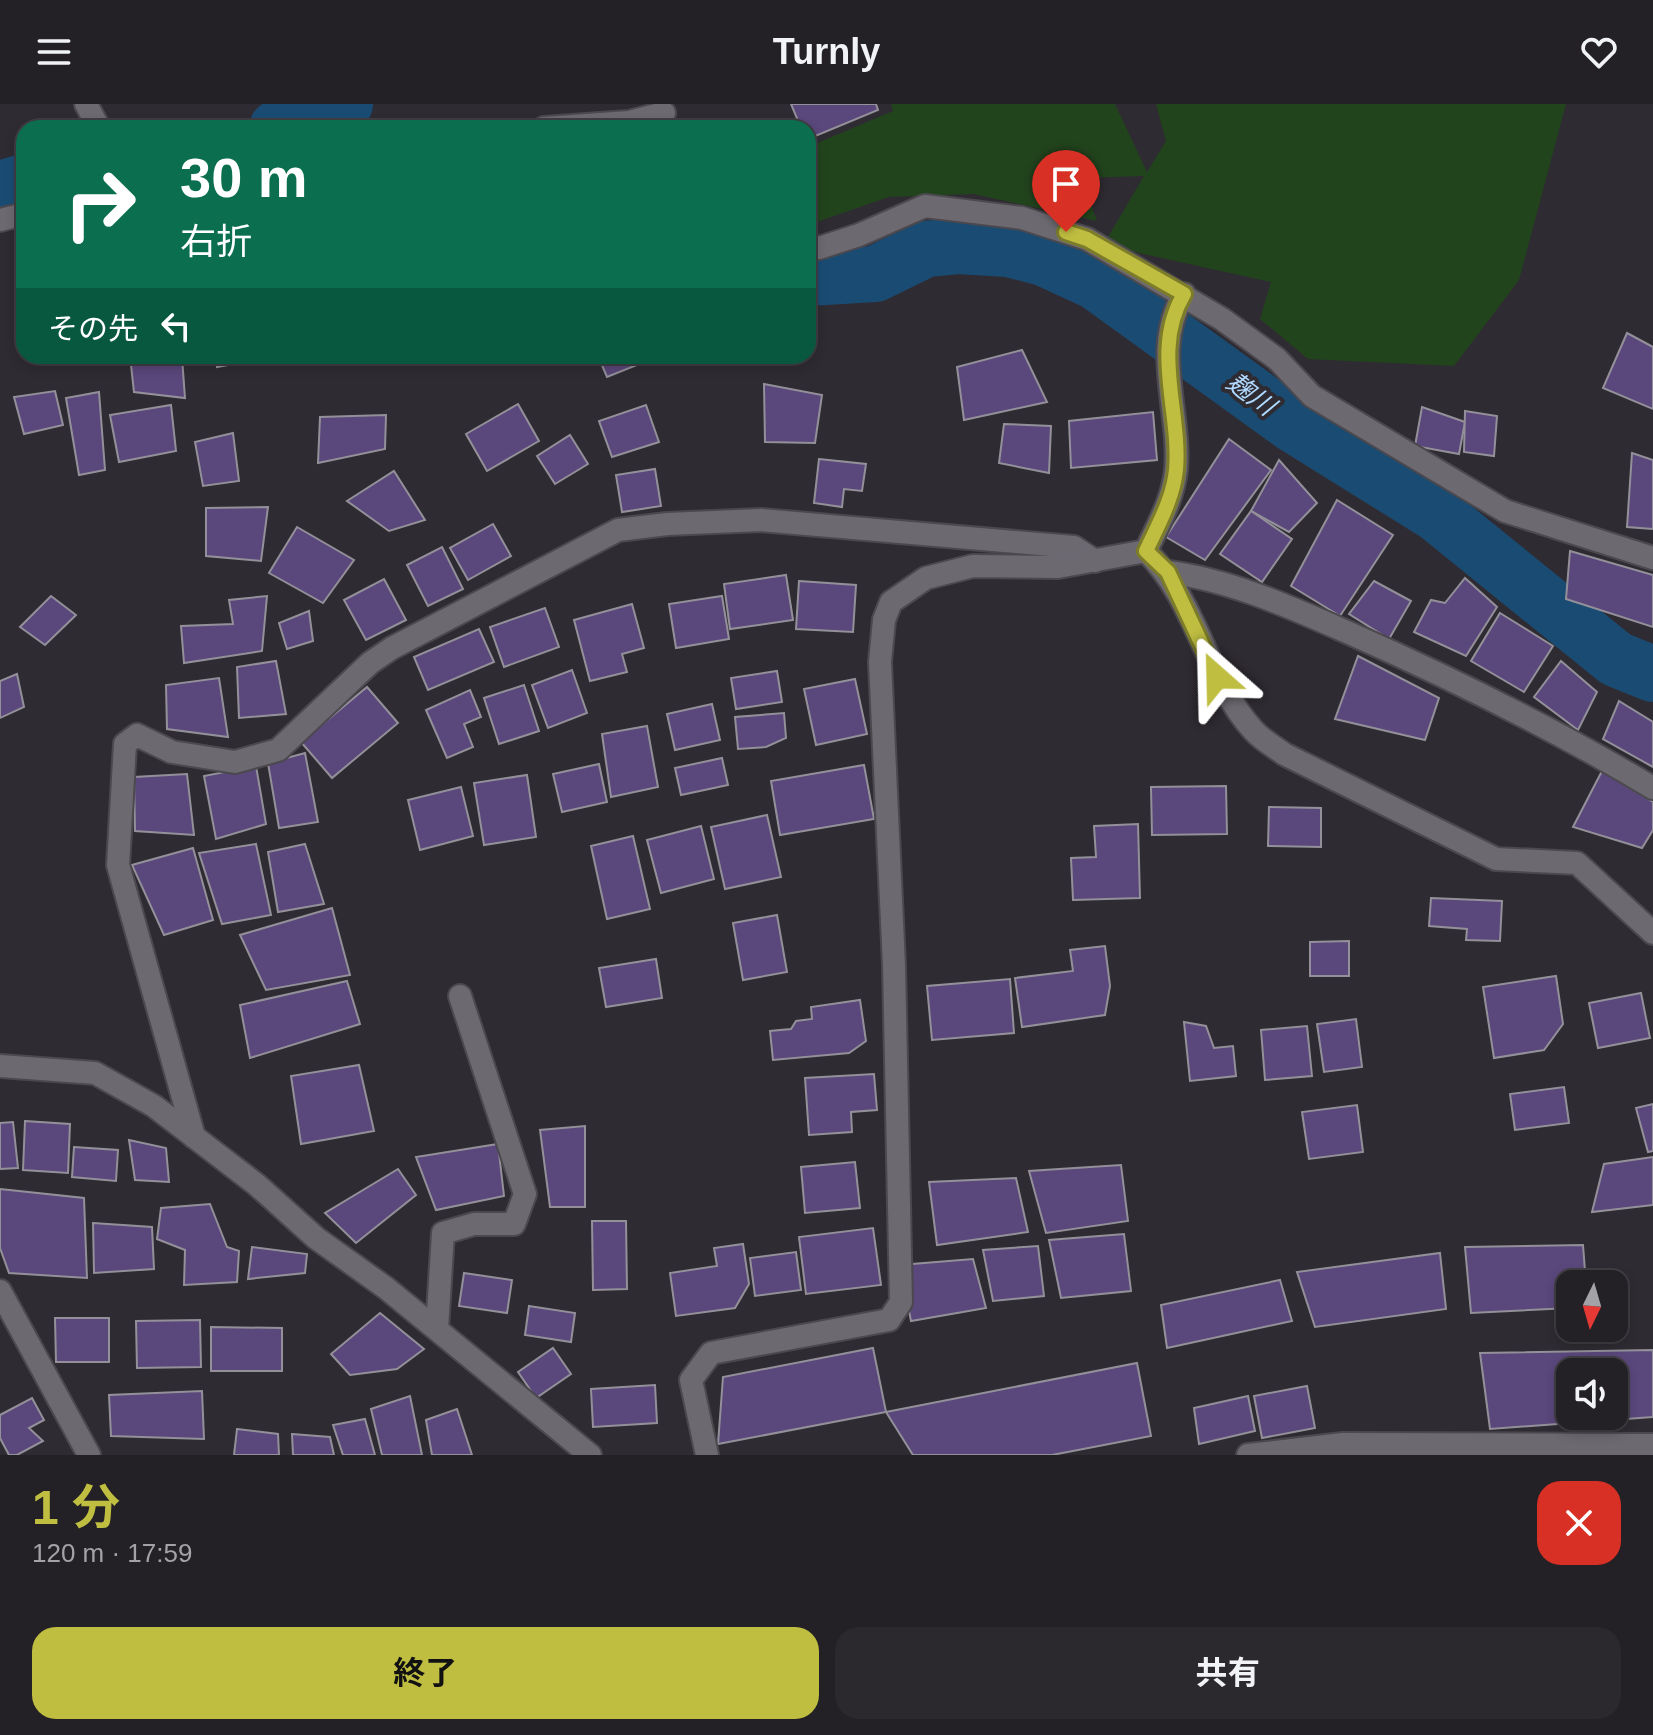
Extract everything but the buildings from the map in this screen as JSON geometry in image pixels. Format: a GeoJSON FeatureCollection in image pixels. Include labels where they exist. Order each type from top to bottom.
{"type":"FeatureCollection","features":[{"type":"Feature","properties":{"kind":"street"},"geometry":{"type":"LineString","coordinates":[[639,120],[665,115]]}},
{"type":"Feature","properties":{"kind":"street"},"geometry":{"type":"LineString","coordinates":[[816,248],[859,235],[925,206],[1022,218],[1087,239],[1277,359],[1312,396],[1505,511],[1653,558]]}},
{"type":"Feature","properties":{"kind":"street"},"geometry":{"type":"LineString","coordinates":[[1146,551],[1173,493],[1176,467],[1167,355],[1180,300]]}},
{"type":"Feature","properties":{"kind":"street"},"geometry":{"type":"LineString","coordinates":[[194,1137],[118,865],[125,744],[137,735],[172,752],[235,762],[278,750],[370,663],[392,648],[618,530],[667,524],[761,520],[1074,547],[1095,561]]}},
{"type":"Feature","properties":{"kind":"street"},"geometry":{"type":"LineString","coordinates":[[707,1455],[691,1380],[711,1353],[889,1320],[901,1302],[894,965],[880,662],[884,620],[891,602],[926,578],[973,566],[1058,567],[1146,551]]}},
{"type":"Feature","properties":{"kind":"street"},"geometry":{"type":"LineString","coordinates":[[1146,551],[1168,572],[1217,677],[1255,732],[1284,754],[1496,859],[1577,863],[1646,925],[1653,953]]}},
{"type":"Feature","properties":{"kind":"street"},"geometry":{"type":"LineString","coordinates":[[1168,572],[1195,576],[1276,602],[1433,670],[1653,788]]}},
{"type":"Feature","properties":{"kind":"street"},"geometry":{"type":"LineString","coordinates":[[437,1329],[443,1233],[474,1224],[514,1224],[525,1194],[460,996]]}},
{"type":"Feature","properties":{"kind":"street"},"geometry":{"type":"LineString","coordinates":[[0,1066],[95,1073],[154,1106],[257,1185],[316,1238],[437,1329],[590,1455]]}},
{"type":"Feature","properties":{"kind":"street"},"geometry":{"type":"LineString","coordinates":[[0,1291],[89,1455]]}},
{"type":"Feature","properties":{"kind":"street"},"geometry":{"type":"LineString","coordinates":[[1248,1455],[1343,1444],[1653,1445]]}},
{"type":"Feature","properties":{"kind":"green space"},"geometry":{"type":"Polygon","coordinates":[[[891,104],[1115,104],[1147,172],[1166,141],[1156,104],[1566,104],[1519,280],[1454,366],[1308,359],[1260,319],[1271,282],[1139,253],[1105,242],[1144,176],[1081,178],[1097,221],[973,194],[889,197],[816,222],[816,144],[893,111],[891,104]]]}},
{"type":"Feature","properties":{"kind":"waterway","name":"麹川"},"geometry":{"type":"LineString","coordinates":[[300,120],[345,104]]}},
{"type":"Feature","properties":{"kind":"waterway","name":"麹川"},"geometry":{"type":"LineString","coordinates":[[0,189],[16,184]]}},
{"type":"Feature","properties":{"kind":"waterway","name":"麹川"},"geometry":{"type":"LineString","coordinates":[[816,278],[875,274],[926,249],[958,246],[1008,249],[1044,258],[1096,282],[1294,425],[1437,514],[1616,659],[1653,674]]}},
{"type":"Feature","properties":{"kind":"route"},"geometry":{"type":"LineString","coordinates":[[1066,232],[1087,239],[1184,294],[1176,307],[1167,355],[1176,467],[1173,493],[1146,551],[1168,572],[1217,677]]}}]}
